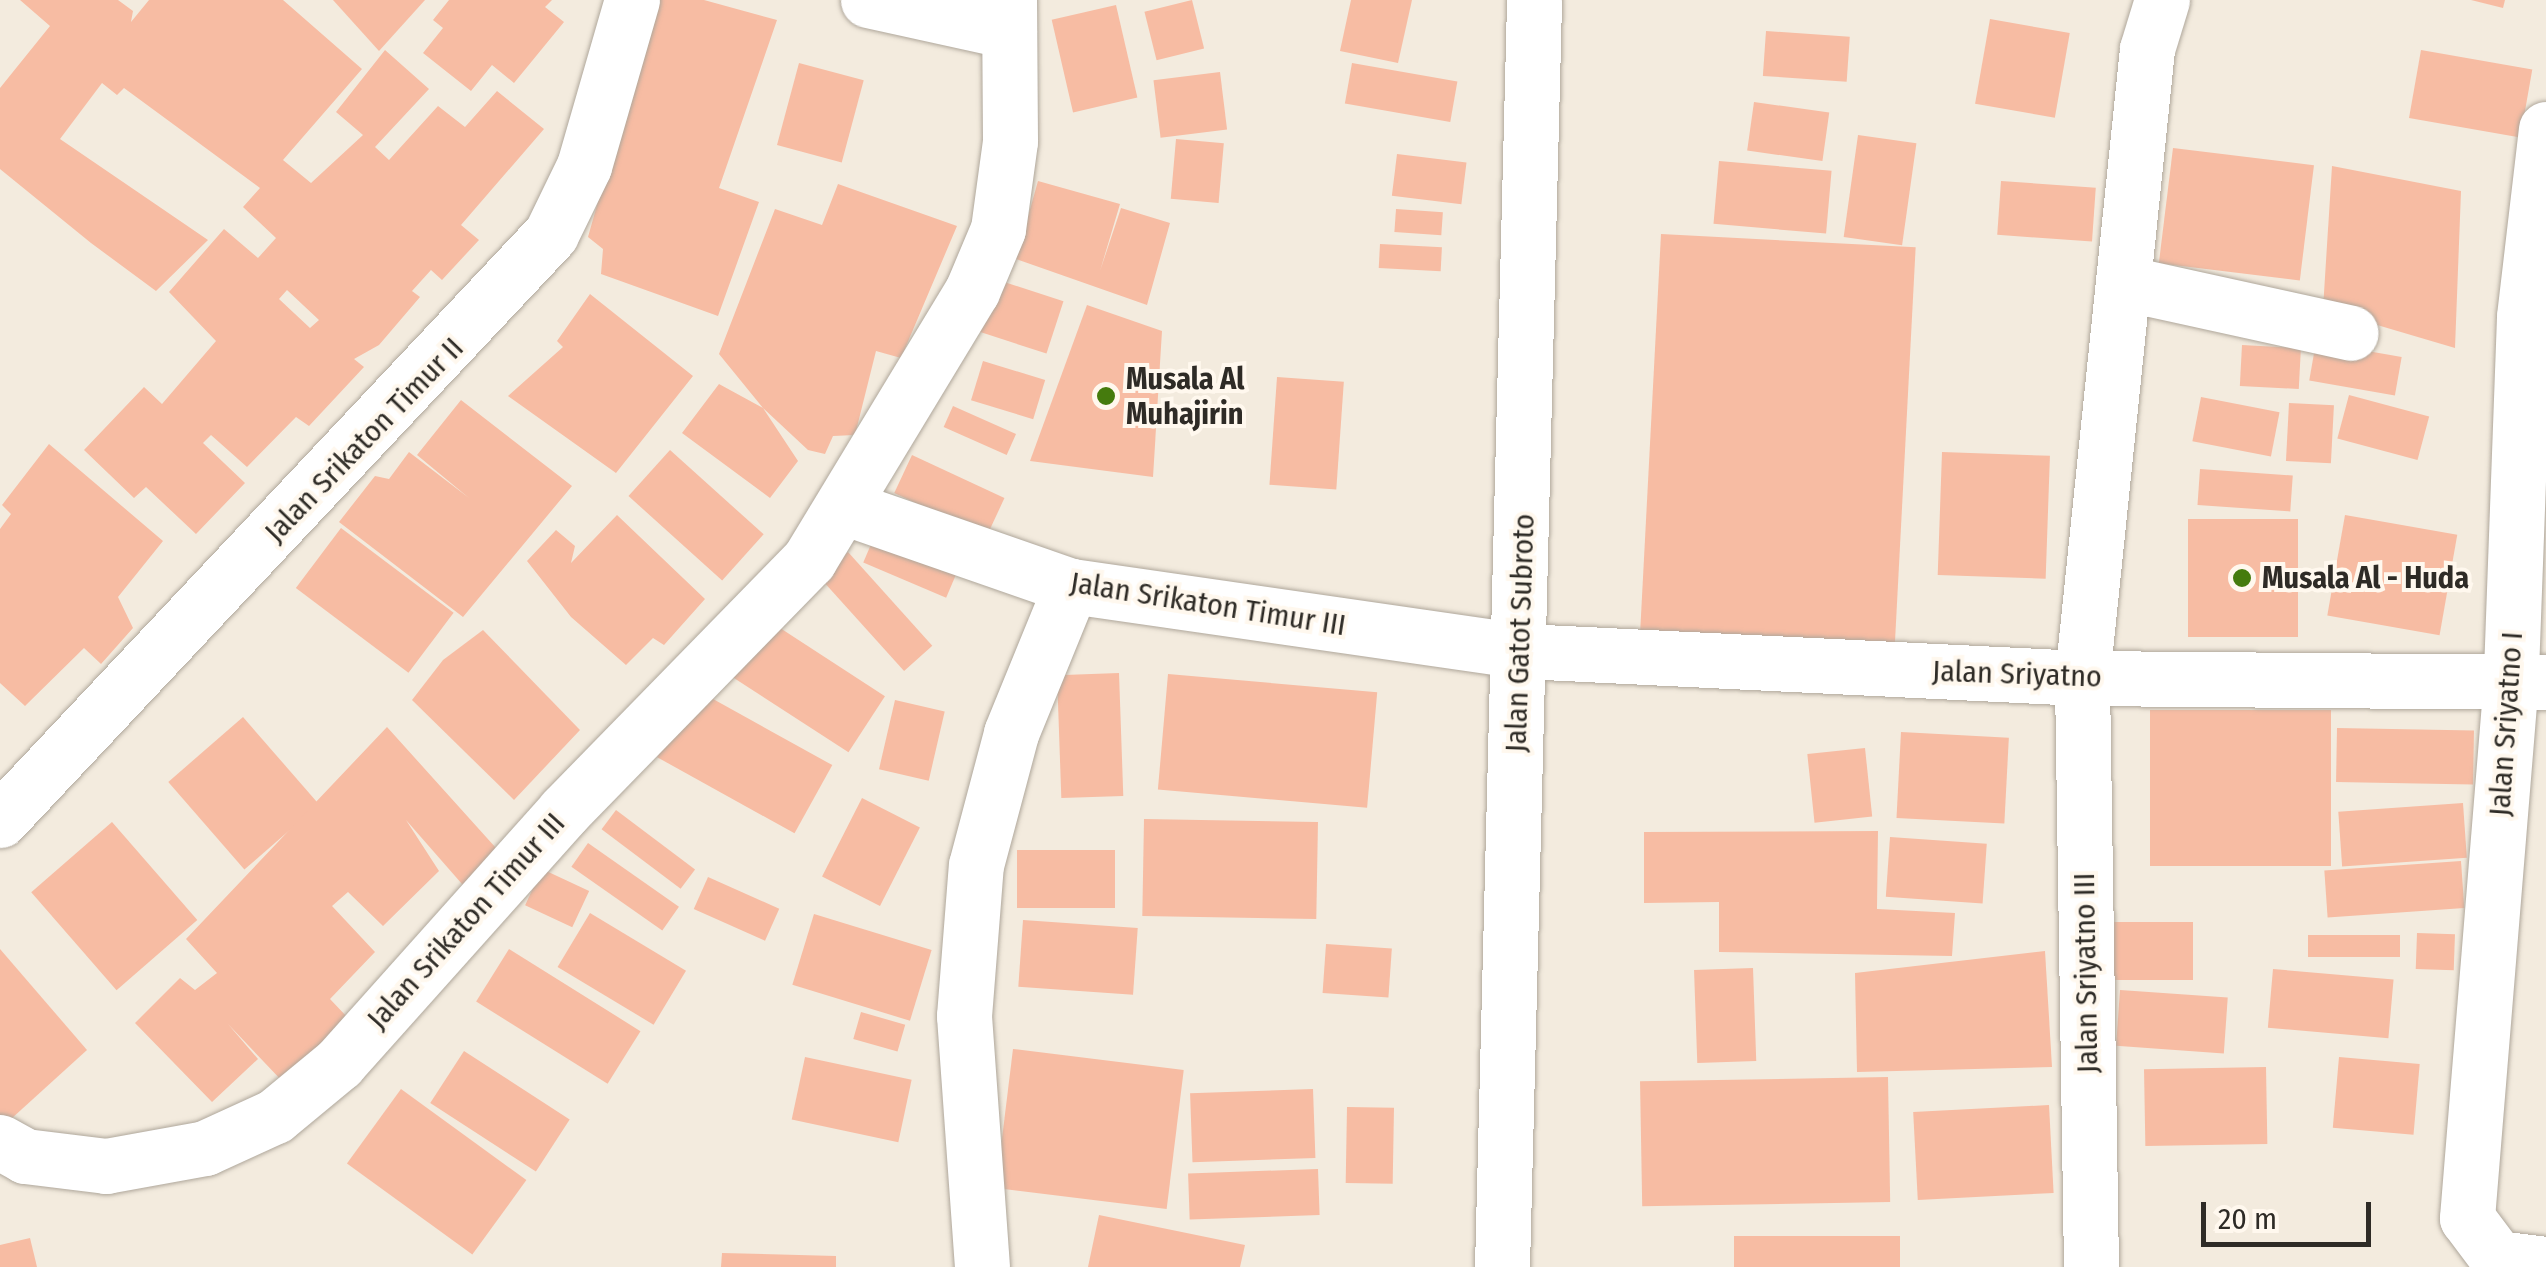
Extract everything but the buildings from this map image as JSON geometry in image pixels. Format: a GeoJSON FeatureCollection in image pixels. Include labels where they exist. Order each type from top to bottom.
{"type":"FeatureCollection","features":[{"type":"Feature","properties":{"kind":"street","name":"Jalan Srikaton Timur II"},"geometry":{"type":"LineString","coordinates":[[0,820],[551,234],[584,166],[632,0]]}},
{"type":"Feature","properties":{"kind":"street"},"geometry":{"type":"LineString","coordinates":[[868,0],[1009,15]]}},
{"type":"Feature","properties":{"kind":"street","name":"Jalan Gatot Subroto"},"geometry":{"type":"LineString","coordinates":[[1502,1267],[1505,958],[1523,650],[1534,0]]}},
{"type":"Feature","properties":{"kind":"street"},"geometry":{"type":"LineString","coordinates":[[2082,678],[2147,49],[2162,0]]}},
{"type":"Feature","properties":{"kind":"street","name":"Jalan Srikaton Timur III"},"geometry":{"type":"LineString","coordinates":[[0,1142],[25,1156],[106,1166],[205,1148],[275,1116],[339,1063],[564,812],[809,560],[972,291],[998,228],[1009,15]]}},
{"type":"Feature","properties":{"kind":"street","name":"Jalan Sriyatno I"},"geometry":{"type":"LineString","coordinates":[[2546,130],[2524,317],[2528,680],[2467,1218],[2498,1258],[2546,1264]]}},
{"type":"Feature","properties":{"kind":"street"},"geometry":{"type":"LineString","coordinates":[[2124,283],[2351,334]]}},
{"type":"Feature","properties":{"kind":"street","name":"Jalan Srikaton Timur III"},"geometry":{"type":"LineString","coordinates":[[844,507],[1072,586],[1523,650]]}},
{"type":"Feature","properties":{"kind":"street"},"geometry":{"type":"LineString","coordinates":[[982,1267],[964,1016],[976,865],[1011,733],[1072,586]]}},
{"type":"Feature","properties":{"kind":"street","name":"Jalan Sriyatno"},"geometry":{"type":"LineString","coordinates":[[1523,650],[2082,678],[2528,680]]}},
{"type":"Feature","properties":{"kind":"street","name":"Jalan Sriyatno III"},"geometry":{"type":"LineString","coordinates":[[2082,678],[2091,1267]]}},
{"type":"Feature","properties":{"kind":"place","name":"Musala Al Muhajirin"},"geometry":{"type":"Point","coordinates":[1106,396]}},
{"type":"Feature","properties":{"kind":"place","name":"Musala Al - Huda"},"geometry":{"type":"Point","coordinates":[2242,578]}}]}
